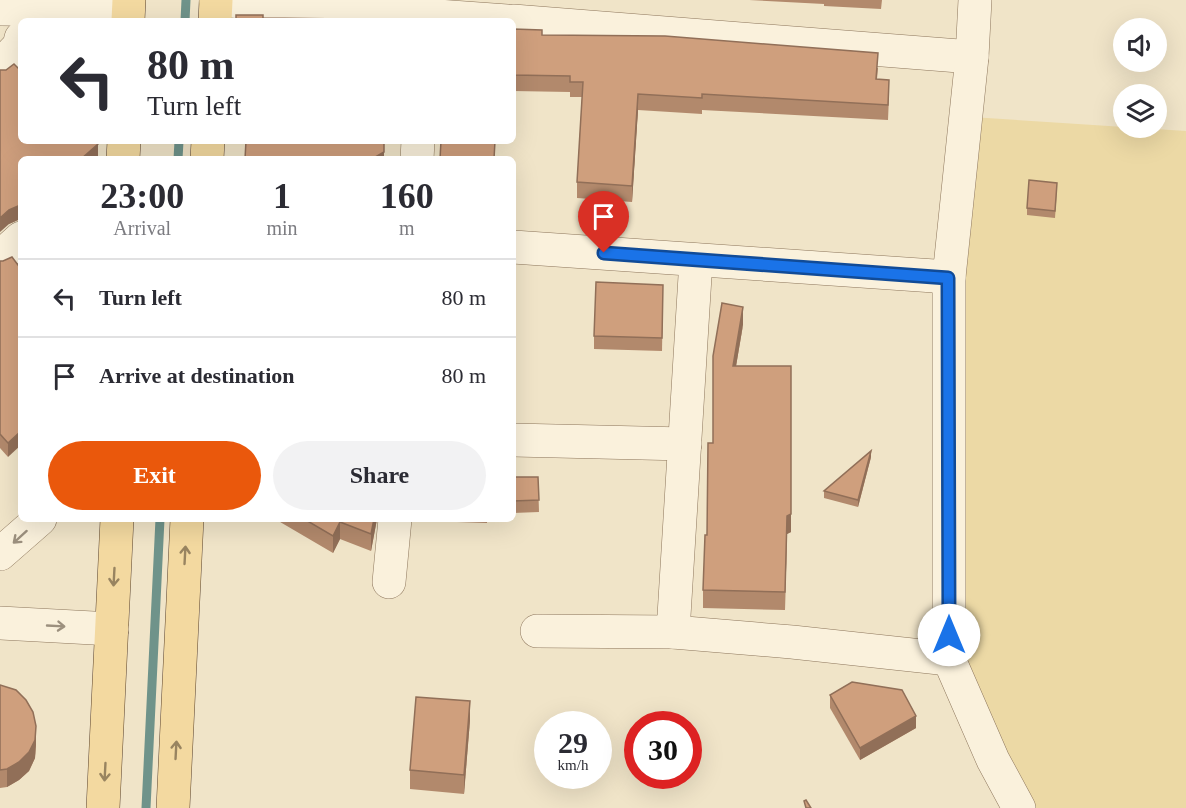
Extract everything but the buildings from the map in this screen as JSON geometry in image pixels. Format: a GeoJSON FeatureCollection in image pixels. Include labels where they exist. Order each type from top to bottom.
{"type":"FeatureCollection","features":[{"type":"Feature","properties":{"kind":"main road"},"geometry":{"type":"LineString","coordinates":[[215,18],[216,0]]}},
{"type":"Feature","properties":{"kind":"main road"},"geometry":{"type":"LineString","coordinates":[[103,808],[117,522]]}},
{"type":"Feature","properties":{"kind":"main road"},"geometry":{"type":"LineString","coordinates":[[173,808],[187,522]]}},
{"type":"Feature","properties":{"kind":"street"},"geometry":{"type":"LineString","coordinates":[[216,0],[420,12],[478,18]]}},
{"type":"Feature","properties":{"kind":"street"},"geometry":{"type":"LineString","coordinates":[[975,0],[972,57],[948,278],[949,659],[993,760],[1019,808]]}},
{"type":"Feature","properties":{"kind":"street"},"geometry":{"type":"LineString","coordinates":[[18,42],[12,16],[128,10]]}},
{"type":"Feature","properties":{"kind":"street"},"geometry":{"type":"LineString","coordinates":[[516,21],[972,57]]}},
{"type":"Feature","properties":{"kind":"street"},"geometry":{"type":"LineString","coordinates":[[0,66],[18,47]]}},
{"type":"Feature","properties":{"kind":"street"},"geometry":{"type":"LineString","coordinates":[[0,257],[18,241]]}},
{"type":"Feature","properties":{"kind":"street"},"geometry":{"type":"LineString","coordinates":[[516,247],[948,278]]}},
{"type":"Feature","properties":{"kind":"street"},"geometry":{"type":"LineString","coordinates":[[673,632],[696,260]]}},
{"type":"Feature","properties":{"kind":"street"},"geometry":{"type":"LineString","coordinates":[[516,440],[685,444]]}},
{"type":"Feature","properties":{"kind":"street"},"geometry":{"type":"LineString","coordinates":[[0,554],[37,522]]}},
{"type":"Feature","properties":{"kind":"street"},"geometry":{"type":"LineString","coordinates":[[388,582],[396,522]]}},
{"type":"Feature","properties":{"kind":"street"},"geometry":{"type":"LineString","coordinates":[[0,624],[112,629]]}},
{"type":"Feature","properties":{"kind":"street"},"geometry":{"type":"LineString","coordinates":[[537,631],[673,632],[949,659]]}},
{"type":"Feature","properties":{"kind":"sand"},"geometry":{"type":"Polygon","coordinates":[[[971,117],[1113,126],[1113,138],[1167,138],[1167,130],[1186,131],[1186,808],[1010,808],[940,679],[971,117]]]}},
{"type":"Feature","properties":{"kind":"waterway"},"geometry":{"type":"LineString","coordinates":[[185,18],[186,0]]}},
{"type":"Feature","properties":{"kind":"waterway"},"geometry":{"type":"LineString","coordinates":[[178,156],[179,144]]}},
{"type":"Feature","properties":{"kind":"waterway"},"geometry":{"type":"LineString","coordinates":[[146,808],[160,522]]}},
{"type":"Feature","properties":{"kind":"route"},"geometry":{"type":"LineString","coordinates":[[604,253],[948,278],[949,635]]}}]}
